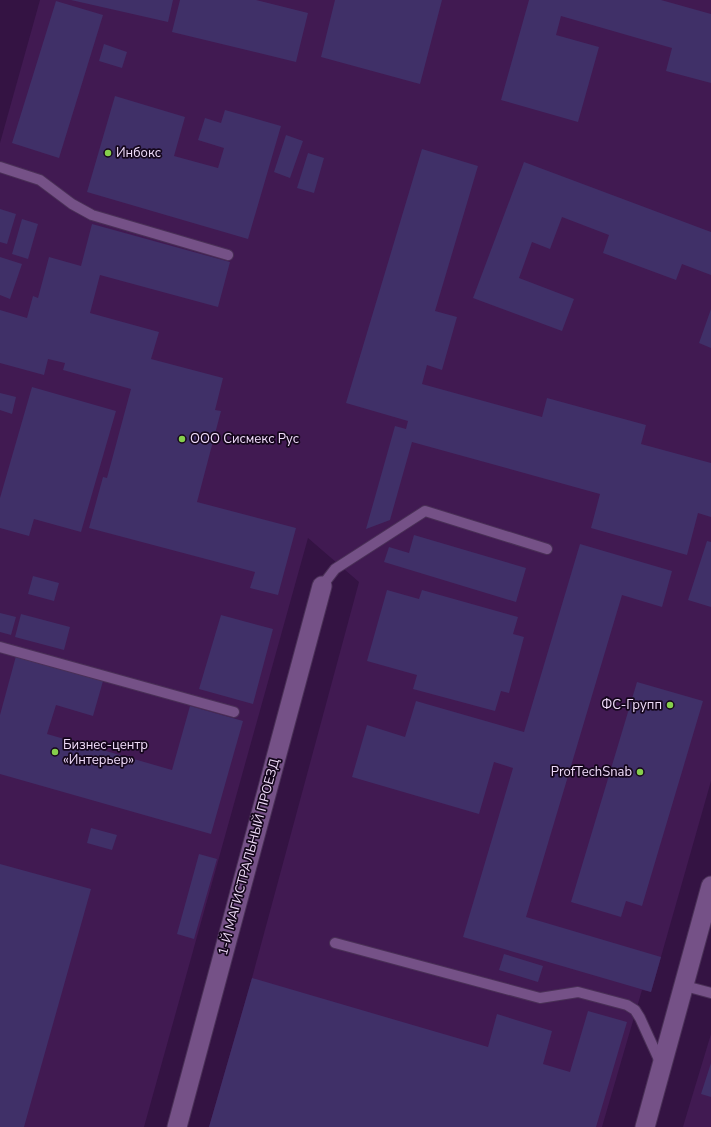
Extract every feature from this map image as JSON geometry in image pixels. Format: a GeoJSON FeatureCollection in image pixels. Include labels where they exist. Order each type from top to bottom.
{"type":"FeatureCollection","features":[{"type":"Feature","properties":{"kind":"street","name":"1-Й МАГИСТРАЛЬНЫЙ ПРОЕЗД"},"geometry":{"type":"LineString","coordinates":[[178,1127],[322,586]]}},
{"type":"Feature","properties":{"kind":"street"},"geometry":{"type":"LineString","coordinates":[[645,1127],[711,886]]}},
{"type":"Feature","properties":{"kind":"lane"},"geometry":{"type":"LineString","coordinates":[[0,167],[40,180],[72,204],[92,215],[228,255]]}},
{"type":"Feature","properties":{"kind":"lane"},"geometry":{"type":"LineString","coordinates":[[322,586],[335,569],[425,511],[547,549]]}},
{"type":"Feature","properties":{"kind":"lane"},"geometry":{"type":"LineString","coordinates":[[0,647],[234,712]]}},
{"type":"Feature","properties":{"kind":"lane"},"geometry":{"type":"LineString","coordinates":[[335,943],[540,998],[578,992],[627,1005],[635,1010],[640,1018],[662,1066]]}},
{"type":"Feature","properties":{"kind":"lane"},"geometry":{"type":"LineString","coordinates":[[684,986],[711,993]]}},
{"type":"Feature","properties":{"kind":"shaded area"},"geometry":{"type":"Polygon","coordinates":[[[40,0],[711,0],[711,781],[651,992],[642,990],[602,1127],[209,1127],[252,978],[359,582],[308,538],[144,1127],[0,1127],[0,143],[40,0]]]}},
{"type":"Feature","properties":{"kind":"shaded area"},"geometry":{"type":"Polygon","coordinates":[[[711,1034],[711,1127],[683,1127],[685,1120],[711,1034]]]}},
{"type":"Feature","properties":{"kind":"building"},"geometry":{"type":"Polygon","coordinates":[[[71,0],[173,0],[168,22],[71,0]]]}},
{"type":"Feature","properties":{"kind":"building"},"geometry":{"type":"Polygon","coordinates":[[[180,0],[256,0],[308,13],[296,62],[172,32],[180,0]]]}},
{"type":"Feature","properties":{"kind":"building"},"geometry":{"type":"Polygon","coordinates":[[[335,0],[442,0],[420,84],[321,57],[335,0]]]}},
{"type":"Feature","properties":{"kind":"building"},"geometry":{"type":"Polygon","coordinates":[[[529,0],[661,0],[711,14],[711,83],[666,71],[672,48],[561,16],[556,35],[599,47],[578,122],[501,100],[529,0]]]}},
{"type":"Feature","properties":{"kind":"building"},"geometry":{"type":"Polygon","coordinates":[[[56,1],[103,15],[59,158],[12,143],[56,1]]]}},
{"type":"Feature","properties":{"kind":"building"},"geometry":{"type":"Polygon","coordinates":[[[104,44],[127,52],[122,68],[99,61],[104,44]]]}},
{"type":"Feature","properties":{"kind":"building"},"geometry":{"type":"Polygon","coordinates":[[[115,96],[185,117],[174,156],[218,168],[224,148],[198,140],[205,118],[221,123],[225,110],[281,126],[248,239],[87,192],[115,96]]]}},
{"type":"Feature","properties":{"kind":"building"},"geometry":{"type":"Polygon","coordinates":[[[286,135],[303,141],[290,178],[274,172],[286,135]]]}},
{"type":"Feature","properties":{"kind":"building"},"geometry":{"type":"Polygon","coordinates":[[[422,149],[478,166],[435,311],[457,317],[442,370],[427,365],[422,384],[542,417],[547,398],[646,425],[641,444],[711,463],[711,517],[698,513],[687,555],[591,528],[600,494],[412,442],[390,520],[366,529],[395,426],[406,429],[408,421],[346,403],[422,149]]]}},
{"type":"Feature","properties":{"kind":"building"},"geometry":{"type":"Polygon","coordinates":[[[308,153],[324,158],[314,193],[297,188],[308,153]]]}},
{"type":"Feature","properties":{"kind":"building"},"geometry":{"type":"Polygon","coordinates":[[[524,162],[711,232],[711,275],[682,264],[676,280],[603,253],[609,235],[562,217],[550,249],[532,242],[519,278],[574,299],[562,331],[473,298],[524,162]]]}},
{"type":"Feature","properties":{"kind":"building"},"geometry":{"type":"Polygon","coordinates":[[[0,209],[16,214],[7,244],[0,242],[0,209]]]}},
{"type":"Feature","properties":{"kind":"building"},"geometry":{"type":"Polygon","coordinates":[[[22,219],[38,224],[28,259],[12,254],[22,219]]]}},
{"type":"Feature","properties":{"kind":"building"},"geometry":{"type":"Polygon","coordinates":[[[92,224],[230,262],[218,307],[100,275],[90,313],[159,332],[151,359],[223,378],[215,410],[221,411],[197,502],[296,528],[278,595],[250,588],[255,572],[89,528],[103,477],[107,478],[131,389],[63,370],[65,363],[48,359],[44,375],[0,363],[0,310],[27,318],[33,296],[38,298],[49,257],[81,266],[92,224]]]}},
{"type":"Feature","properties":{"kind":"building"},"geometry":{"type":"Polygon","coordinates":[[[0,257],[22,264],[10,299],[0,295],[0,257]]]}},
{"type":"Feature","properties":{"kind":"building"},"geometry":{"type":"Polygon","coordinates":[[[711,309],[711,348],[699,343],[711,309]]]}},
{"type":"Feature","properties":{"kind":"building"},"geometry":{"type":"Polygon","coordinates":[[[32,387],[116,411],[81,532],[34,519],[29,536],[0,528],[0,498],[32,387]]]}},
{"type":"Feature","properties":{"kind":"building"},"geometry":{"type":"Polygon","coordinates":[[[0,393],[16,397],[12,414],[0,410],[0,393]]]}},
{"type":"Feature","properties":{"kind":"building"},"geometry":{"type":"Polygon","coordinates":[[[414,535],[526,568],[516,602],[384,562],[389,547],[409,553],[414,535]]]}},
{"type":"Feature","properties":{"kind":"building"},"geometry":{"type":"Polygon","coordinates":[[[707,541],[711,542],[711,607],[688,600],[707,541]]]}},
{"type":"Feature","properties":{"kind":"building"},"geometry":{"type":"Polygon","coordinates":[[[580,544],[672,571],[662,607],[622,595],[526,917],[661,957],[651,992],[463,937],[513,768],[494,762],[479,814],[352,777],[367,725],[405,737],[416,701],[524,732],[580,544]]]}},
{"type":"Feature","properties":{"kind":"building"},"geometry":{"type":"Polygon","coordinates":[[[33,576],[59,583],[54,601],[28,594],[33,576]]]}},
{"type":"Feature","properties":{"kind":"building"},"geometry":{"type":"Polygon","coordinates":[[[387,590],[419,599],[422,590],[518,617],[513,634],[524,637],[509,693],[501,691],[495,711],[413,689],[417,675],[367,661],[387,590]]]}},
{"type":"Feature","properties":{"kind":"building"},"geometry":{"type":"Polygon","coordinates":[[[0,613],[16,617],[11,635],[0,632],[0,613]]]}},
{"type":"Feature","properties":{"kind":"building"},"geometry":{"type":"Polygon","coordinates":[[[21,614],[70,627],[64,650],[15,637],[21,614]]]}},
{"type":"Feature","properties":{"kind":"building"},"geometry":{"type":"Polygon","coordinates":[[[221,615],[273,629],[253,704],[199,689],[221,615]]]}},
{"type":"Feature","properties":{"kind":"building","name":"Бизнес-центр «Интерьер»"},"geometry":{"type":"Polygon","coordinates":[[[16,656],[103,681],[93,716],[56,705],[47,734],[172,770],[190,706],[243,721],[211,834],[0,774],[0,715],[16,656]]]}},
{"type":"Feature","properties":{"kind":"building"},"geometry":{"type":"Polygon","coordinates":[[[637,682],[703,701],[642,906],[626,901],[621,917],[571,902],[637,682]]]}},
{"type":"Feature","properties":{"kind":"building"},"geometry":{"type":"Polygon","coordinates":[[[91,828],[117,835],[112,850],[87,843],[91,828]]]}},
{"type":"Feature","properties":{"kind":"building"},"geometry":{"type":"Polygon","coordinates":[[[199,854],[217,859],[194,939],[177,934],[199,854]]]}},
{"type":"Feature","properties":{"kind":"building"},"geometry":{"type":"Polygon","coordinates":[[[0,864],[91,889],[24,1127],[0,1127],[0,864]]]}},
{"type":"Feature","properties":{"kind":"building"},"geometry":{"type":"Polygon","coordinates":[[[504,954],[543,966],[538,982],[499,970],[504,954]]]}},
{"type":"Feature","properties":{"kind":"building"},"geometry":{"type":"Polygon","coordinates":[[[252,978],[488,1047],[497,1014],[552,1031],[543,1064],[570,1072],[588,1011],[627,1022],[596,1127],[209,1127],[252,978]]]}},
{"type":"Feature","properties":{"kind":"building"},"geometry":{"type":"Polygon","coordinates":[[[711,1063],[711,1097],[701,1094],[711,1063]]]}},
{"type":"Feature","properties":{"kind":"place","name":"Инбокс"},"geometry":{"type":"Point","coordinates":[108,153]}},
{"type":"Feature","properties":{"kind":"place","name":"ООО Сисмекс Рус"},"geometry":{"type":"Point","coordinates":[182,439]}},
{"type":"Feature","properties":{"kind":"place","name":"ФС-Групп"},"geometry":{"type":"Point","coordinates":[670,705]}},
{"type":"Feature","properties":{"kind":"place","name":"Бизнес-центр «Интерьер»"},"geometry":{"type":"Point","coordinates":[55,752]}},
{"type":"Feature","properties":{"kind":"place","name":"ProfTechSnab"},"geometry":{"type":"Point","coordinates":[640,772]}}]}
